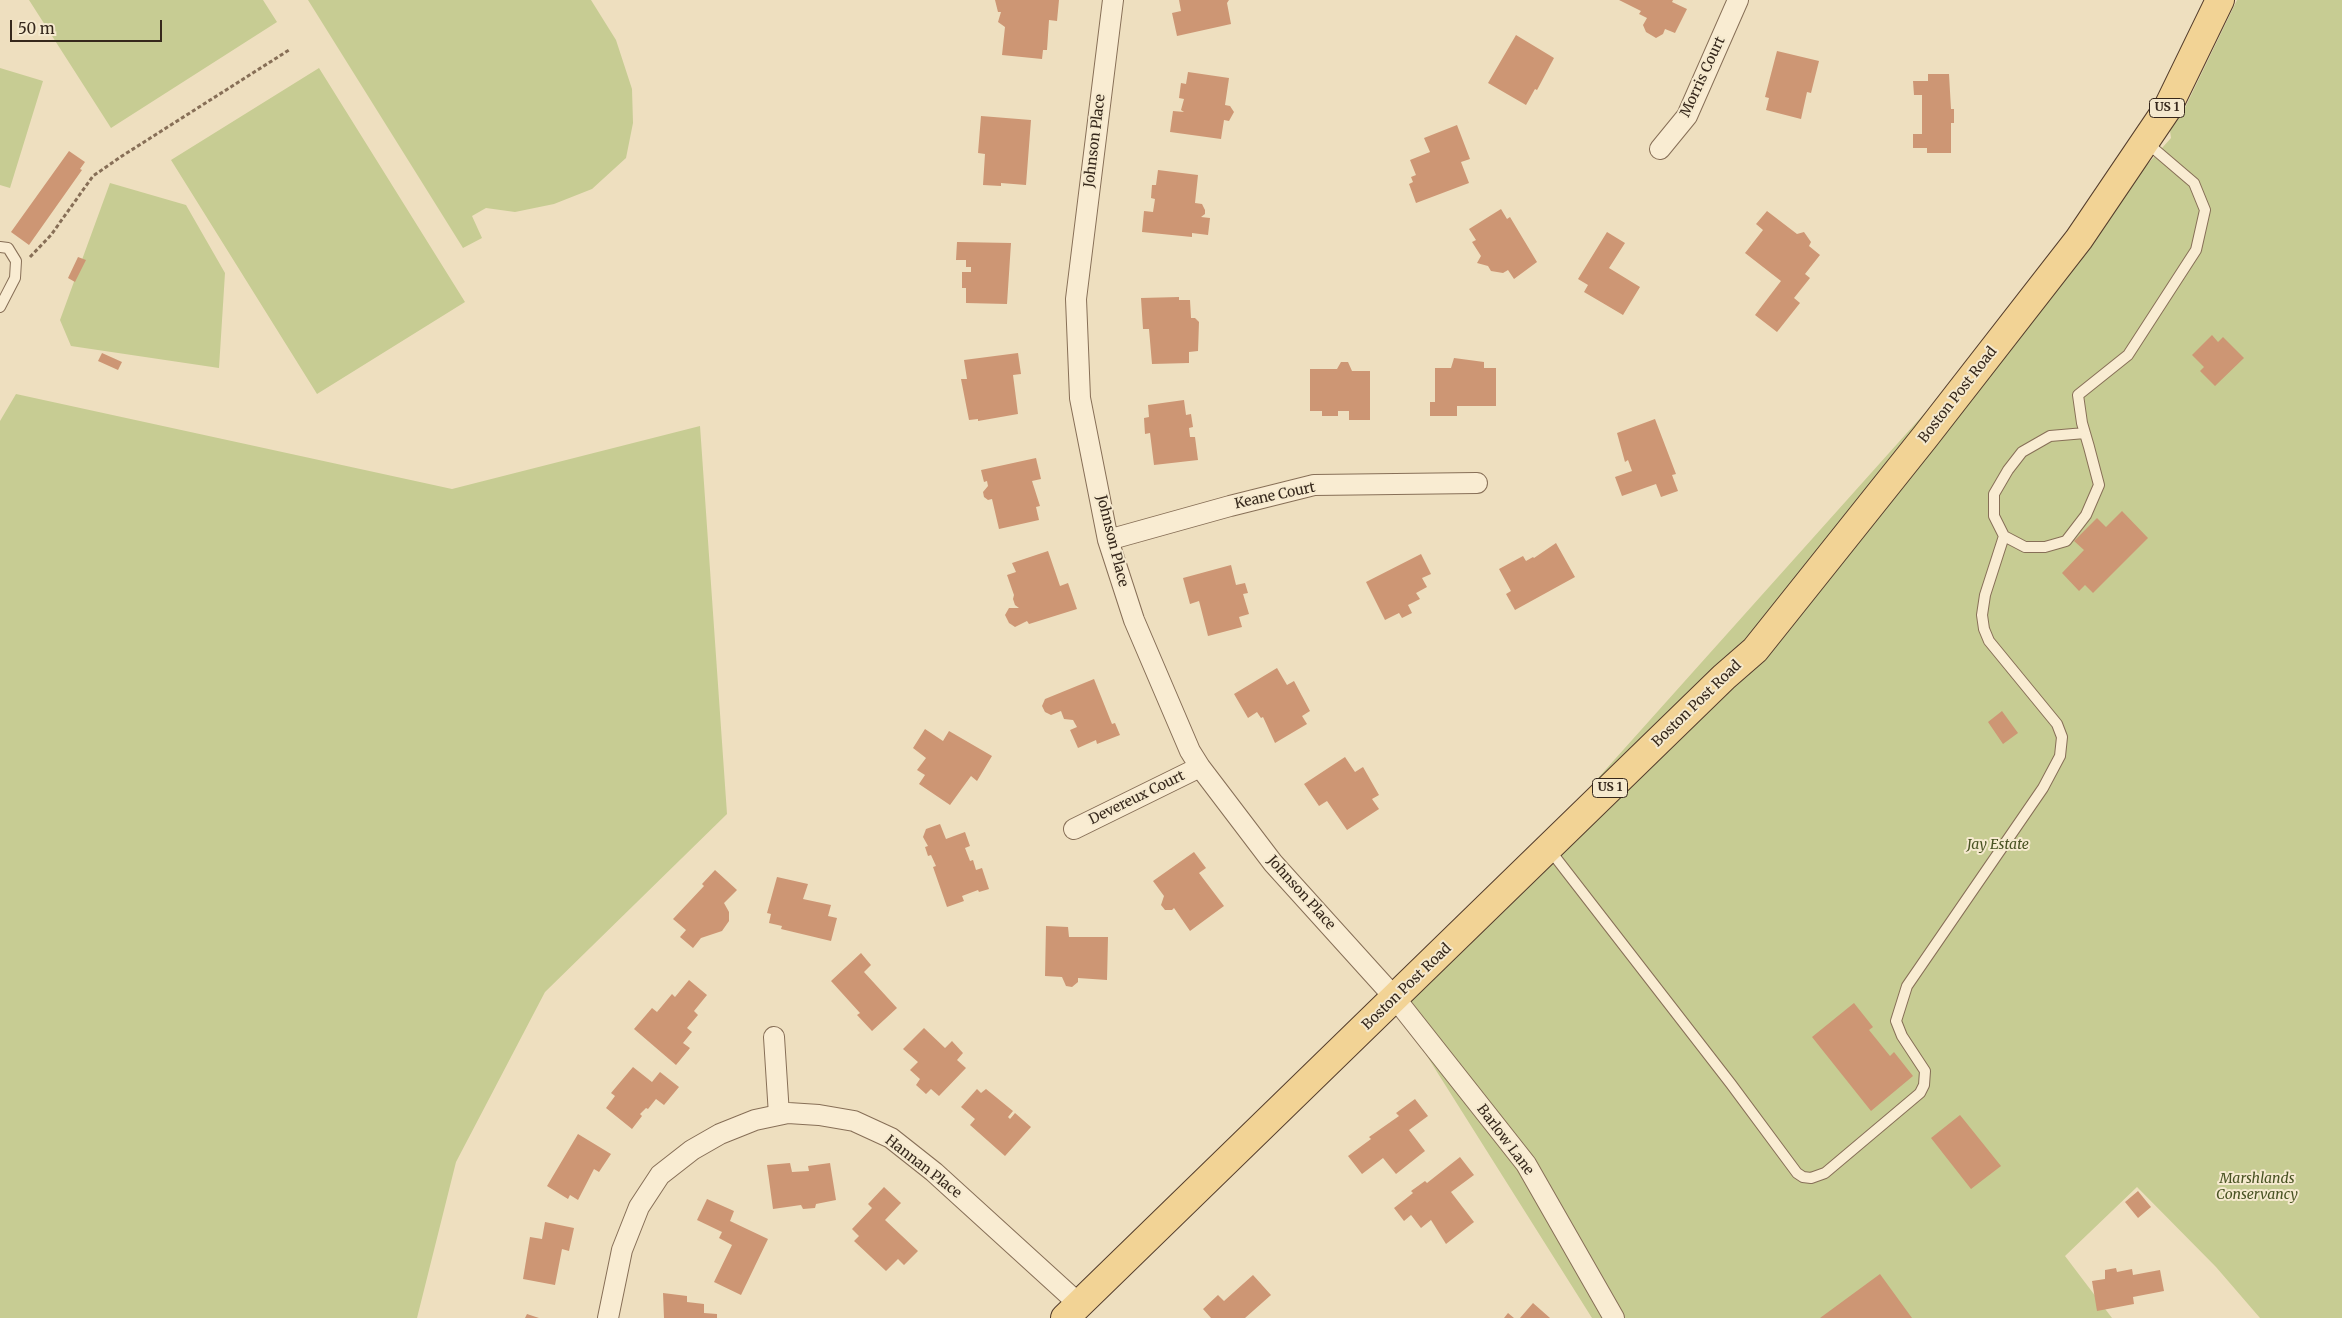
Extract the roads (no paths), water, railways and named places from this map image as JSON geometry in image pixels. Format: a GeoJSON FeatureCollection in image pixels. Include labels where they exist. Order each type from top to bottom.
{"type":"FeatureCollection","features":[{"type":"Feature","properties":{"kind":"main road","name":"Boston Post Road"},"geometry":{"type":"LineString","coordinates":[[1072,1311],[1754,650],[1925,438],[2079,239],[2167,109],[2220,0]]}},
{"type":"Feature","properties":{"kind":"street","name":"Johnson Place"},"geometry":{"type":"LineString","coordinates":[[1113,0],[1076,299],[1080,398],[1108,540],[1134,620],[1190,751],[1200,767],[1273,863],[1395,998]]}},
{"type":"Feature","properties":{"kind":"street","name":"Morris Court"},"geometry":{"type":"LineString","coordinates":[[1660,149],[1687,116],[1738,0]]}},
{"type":"Feature","properties":{"kind":"street","name":"Keane Court"},"geometry":{"type":"LineString","coordinates":[[1108,540],[1314,485],[1477,483]]}},
{"type":"Feature","properties":{"kind":"street","name":"Devereux Court"},"geometry":{"type":"LineString","coordinates":[[1074,829],[1200,767]]}},
{"type":"Feature","properties":{"kind":"street","name":"Barlow Lane"},"geometry":{"type":"LineString","coordinates":[[1395,998],[1526,1164],[1614,1318]]}},
{"type":"Feature","properties":{"kind":"street"},"geometry":{"type":"LineString","coordinates":[[774,1037],[779,1115]]}},
{"type":"Feature","properties":{"kind":"street","name":"Hannan Place"},"geometry":{"type":"LineString","coordinates":[[608,1318],[622,1250],[639,1207],[660,1175],[692,1150],[720,1134],[755,1120],[788,1113],[819,1115],[854,1121],[891,1138],[934,1172],[1072,1311]]}},
{"type":"Feature","properties":{"kind":"lane"},"geometry":{"type":"LineString","coordinates":[[2085,432],[2050,436],[2022,452],[2008,470],[1994,494],[1994,516],[2004,536],[2025,547],[2045,547],[2066,542],[2086,515],[2099,485],[2085,432],[2078,395],[2128,355],[2196,250],[2205,210],[2194,183],[2145,141]]}},
{"type":"Feature","properties":{"kind":"lane"},"geometry":{"type":"LineString","coordinates":[[0,247],[8,248],[16,261],[15,278],[0,307]]}},
{"type":"Feature","properties":{"kind":"lane"},"geometry":{"type":"LineString","coordinates":[[1548,848],[1725,1076],[1796,1173],[1803,1177],[1812,1178],[1825,1173],[1920,1093],[1924,1085],[1925,1072],[1902,1036],[1896,1021],[1907,986],[2043,788],[2060,756],[2062,737],[2058,724],[1994,648],[1984,630],[1982,615],[1985,595],[2004,536]]}},
{"type":"Feature","properties":{"kind":"park label","name":"Jay Estate"},"geometry":{"type":"Point","coordinates":[1998,845]}},
{"type":"Feature","properties":{"kind":"park label","name":"Marshlands Conservancy"},"geometry":{"type":"Point","coordinates":[2257,1188]}}]}
